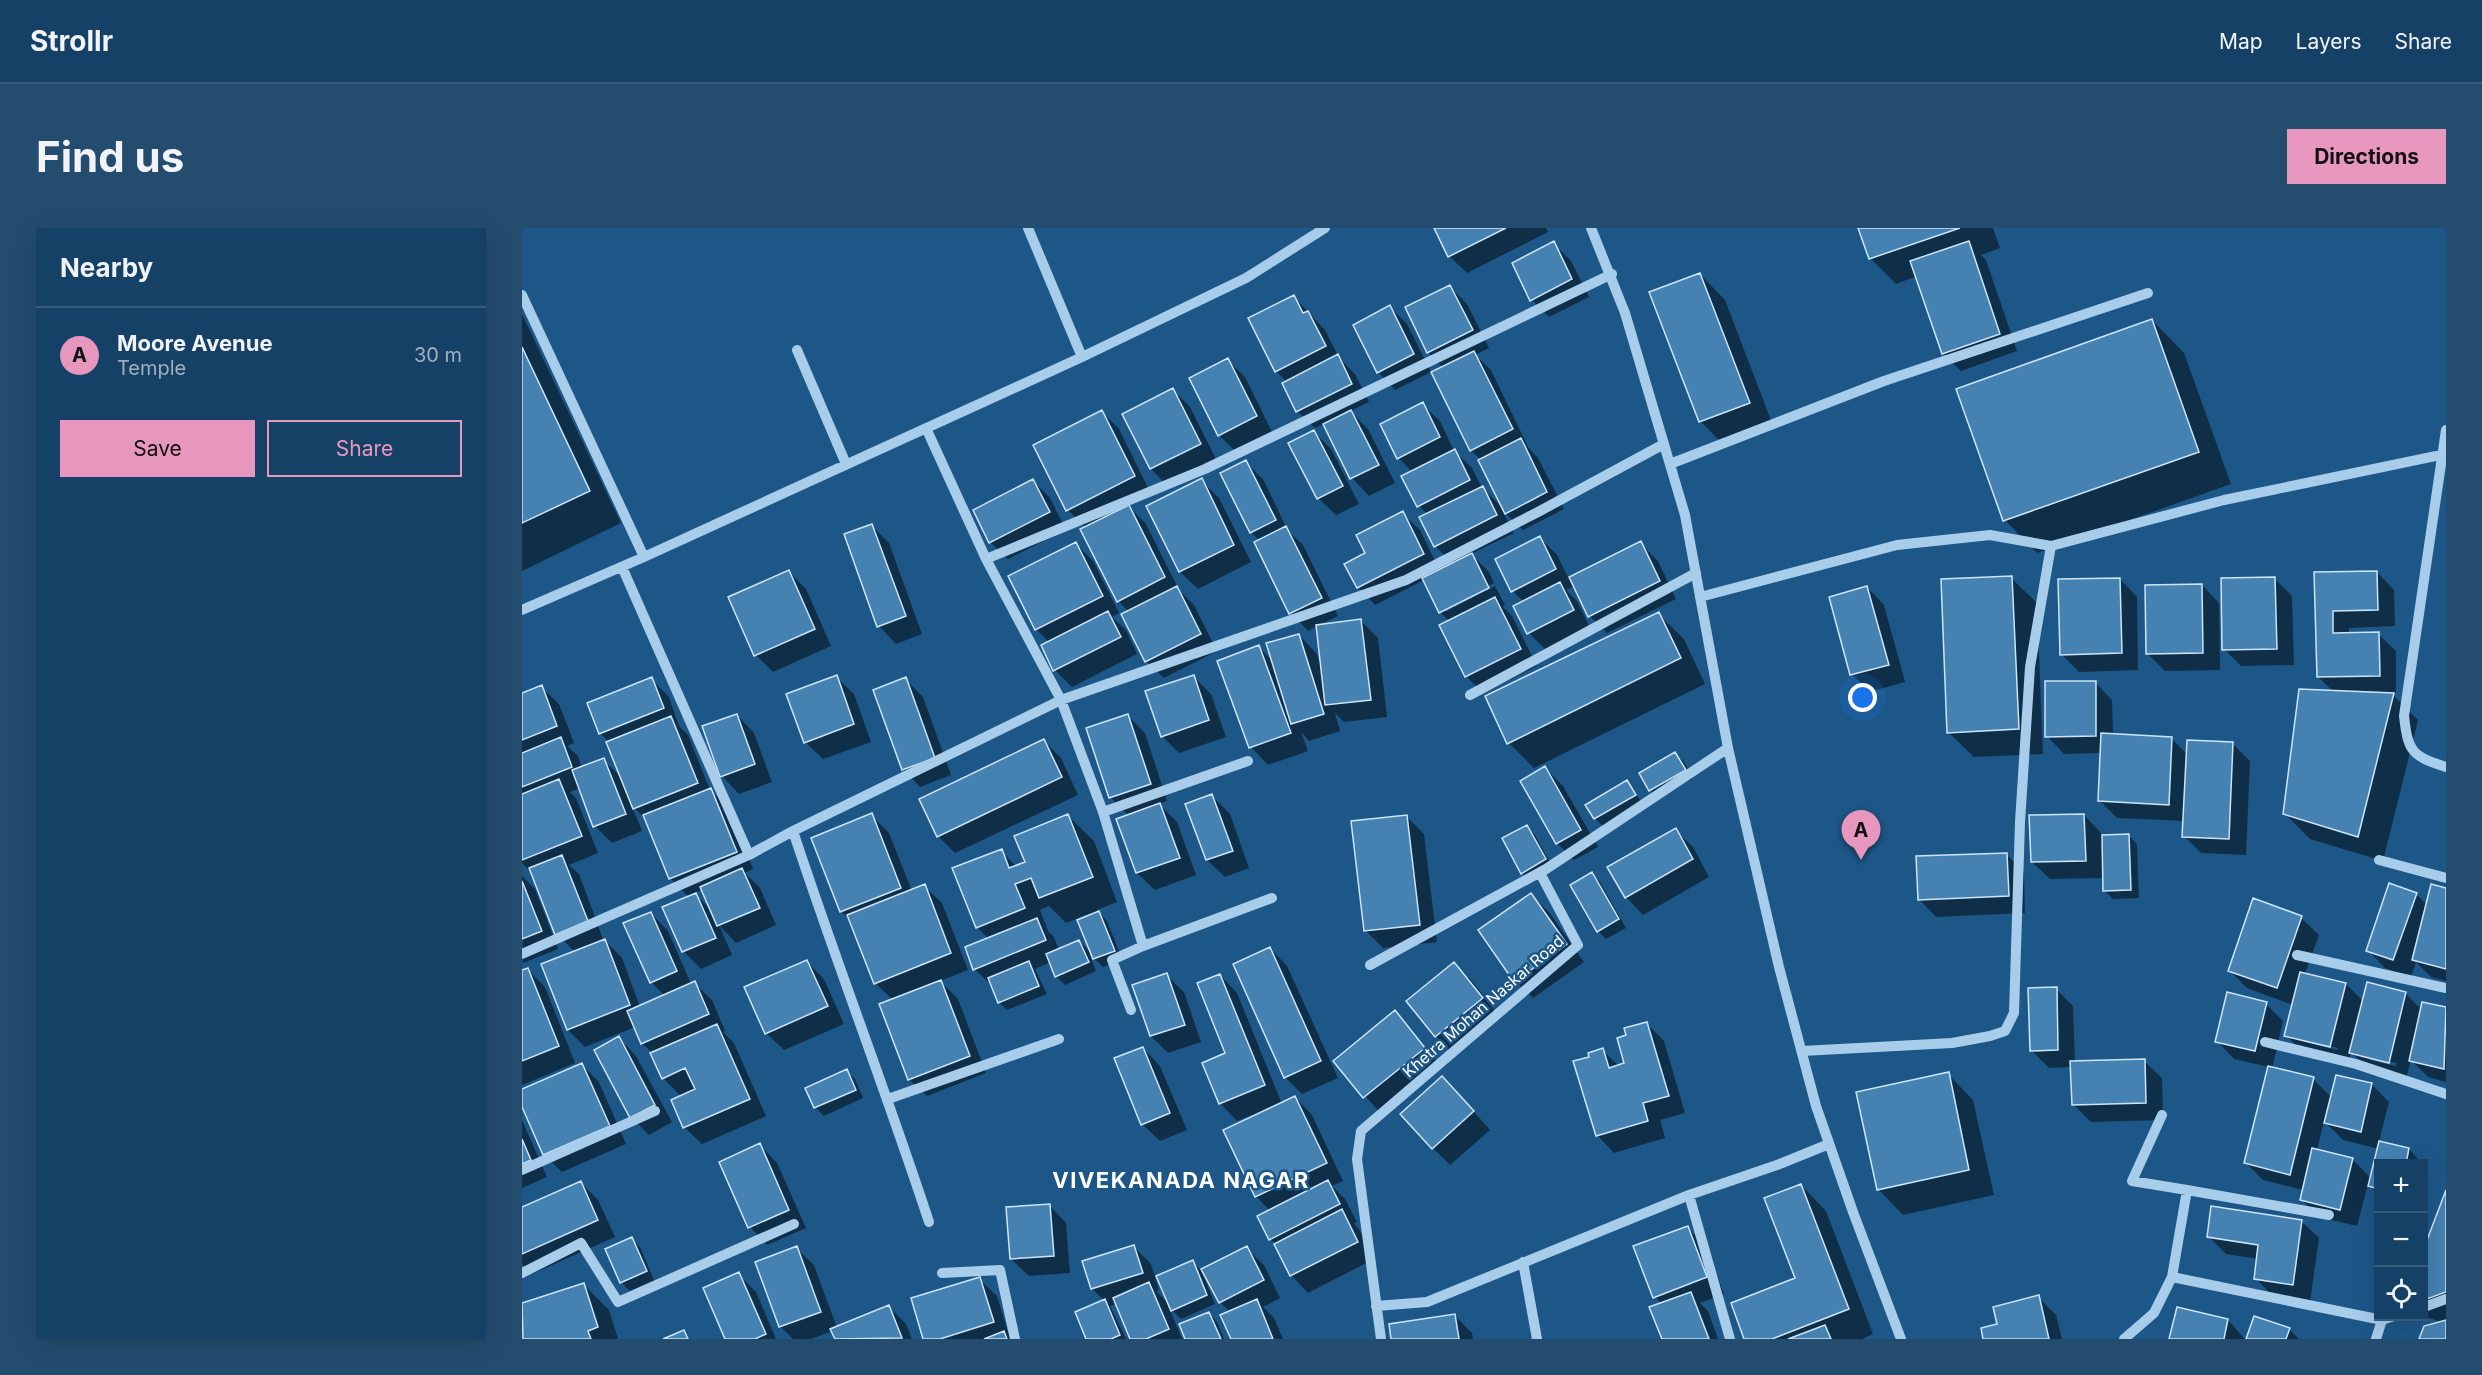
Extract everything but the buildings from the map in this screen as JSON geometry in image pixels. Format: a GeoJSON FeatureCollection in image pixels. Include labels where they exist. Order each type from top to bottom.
{"type":"FeatureCollection","features":[{"type":"Feature","properties":{"kind":"street"},"geometry":{"type":"LineString","coordinates":[[1028,228],[1082,357]]}},
{"type":"Feature","properties":{"kind":"street"},"geometry":{"type":"LineString","coordinates":[[522,610],[622,567],[1082,357],[1246,279],[1325,228]]}},
{"type":"Feature","properties":{"kind":"street"},"geometry":{"type":"LineString","coordinates":[[1591,228],[1612,274],[1626,313],[1685,515],[1728,748],[1779,967],[1816,1106],[1901,1339]]}},
{"type":"Feature","properties":{"kind":"street"},"geometry":{"type":"LineString","coordinates":[[986,559],[1205,469],[1612,274]]}},
{"type":"Feature","properties":{"kind":"street"},"geometry":{"type":"LineString","coordinates":[[1670,464],[1884,381],[2148,293]]}},
{"type":"Feature","properties":{"kind":"street"},"geometry":{"type":"LineString","coordinates":[[522,295],[644,557]]}},
{"type":"Feature","properties":{"kind":"street"},"geometry":{"type":"LineString","coordinates":[[797,350],[846,464]]}},
{"type":"Feature","properties":{"kind":"street"},"geometry":{"type":"LineString","coordinates":[[926,428],[986,559],[1061,700],[1103,812],[1143,946]]}},
{"type":"Feature","properties":{"kind":"street"},"geometry":{"type":"LineString","coordinates":[[2446,430],[2404,716],[2407,743],[2422,759],[2446,767]]}},
{"type":"Feature","properties":{"kind":"street"},"geometry":{"type":"LineString","coordinates":[[522,954],[749,855],[793,831],[1061,700],[1406,580],[1664,444]]}},
{"type":"Feature","properties":{"kind":"street"},"geometry":{"type":"LineString","coordinates":[[1700,597],[1896,545],[1990,535],[2051,546],[2224,500],[2444,454]]}},
{"type":"Feature","properties":{"kind":"street"},"geometry":{"type":"LineString","coordinates":[[1802,1051],[1952,1043],[2005,1031],[2014,1013],[2020,822],[2030,667],[2051,546]]}},
{"type":"Feature","properties":{"kind":"street"},"geometry":{"type":"LineString","coordinates":[[622,567],[749,855]]}},
{"type":"Feature","properties":{"kind":"street"},"geometry":{"type":"LineString","coordinates":[[1470,695],[1696,573]]}},
{"type":"Feature","properties":{"kind":"street"},"geometry":{"type":"LineString","coordinates":[[1370,965],[1546,868],[1728,748]]}},
{"type":"Feature","properties":{"kind":"street"},"geometry":{"type":"LineString","coordinates":[[1103,812],[1248,761]]}},
{"type":"Feature","properties":{"kind":"street"},"geometry":{"type":"LineString","coordinates":[[793,831],[831,946],[888,1099],[929,1222]]}},
{"type":"Feature","properties":{"kind":"street"},"geometry":{"type":"LineString","coordinates":[[2379,860],[2446,878]]}},
{"type":"Feature","properties":{"kind":"street","name":"Khetra Mohan Naskar Road"},"geometry":{"type":"LineString","coordinates":[[1381,1339],[1357,1159],[1361,1131],[1578,945],[1540,873],[1546,868]]}},
{"type":"Feature","properties":{"kind":"street"},"geometry":{"type":"LineString","coordinates":[[1131,1010],[1112,960],[1143,946],[1272,898]]}},
{"type":"Feature","properties":{"kind":"street"},"geometry":{"type":"LineString","coordinates":[[2297,955],[2446,988]]}},
{"type":"Feature","properties":{"kind":"street"},"geometry":{"type":"LineString","coordinates":[[888,1099],[1059,1040]]}},
{"type":"Feature","properties":{"kind":"street"},"geometry":{"type":"LineString","coordinates":[[2265,1042],[2356,1064],[2446,1094]]}},
{"type":"Feature","properties":{"kind":"street"},"geometry":{"type":"LineString","coordinates":[[522,1170],[655,1111]]}},
{"type":"Feature","properties":{"kind":"street"},"geometry":{"type":"LineString","coordinates":[[2162,1115],[2132,1181],[2329,1215]]}},
{"type":"Feature","properties":{"kind":"street"},"geometry":{"type":"LineString","coordinates":[[1376,1306],[1427,1302],[1689,1195],[1777,1165],[1829,1144]]}},
{"type":"Feature","properties":{"kind":"street"},"geometry":{"type":"LineString","coordinates":[[2124,1339],[2154,1313],[2172,1277],[2187,1190]]}},
{"type":"Feature","properties":{"kind":"street"},"geometry":{"type":"LineString","coordinates":[[1689,1195],[1730,1339]]}},
{"type":"Feature","properties":{"kind":"street"},"geometry":{"type":"LineString","coordinates":[[522,1273],[582,1244],[618,1302],[794,1224]]}},
{"type":"Feature","properties":{"kind":"street"},"geometry":{"type":"LineString","coordinates":[[1523,1262],[1537,1339]]}},
{"type":"Feature","properties":{"kind":"street"},"geometry":{"type":"LineString","coordinates":[[942,1273],[1000,1270],[1015,1339]]}},
{"type":"Feature","properties":{"kind":"street"},"geometry":{"type":"LineString","coordinates":[[2172,1277],[2374,1318]]}},
{"type":"Feature","properties":{"kind":"street"},"geometry":{"type":"LineString","coordinates":[[2428,1306],[2446,1299]]}},
{"type":"Feature","properties":{"kind":"street"},"geometry":{"type":"LineString","coordinates":[[2376,1339],[2382,1321]]}},
{"type":"Feature","properties":{"kind":"place","name":"Moore Avenue"},"geometry":{"type":"Point","coordinates":[1861,860]}},
{"type":"Feature","properties":{"kind":"district","name":"VIVEKANADA NAGAR"},"geometry":{"type":"Point","coordinates":[1181,1180]}}]}
